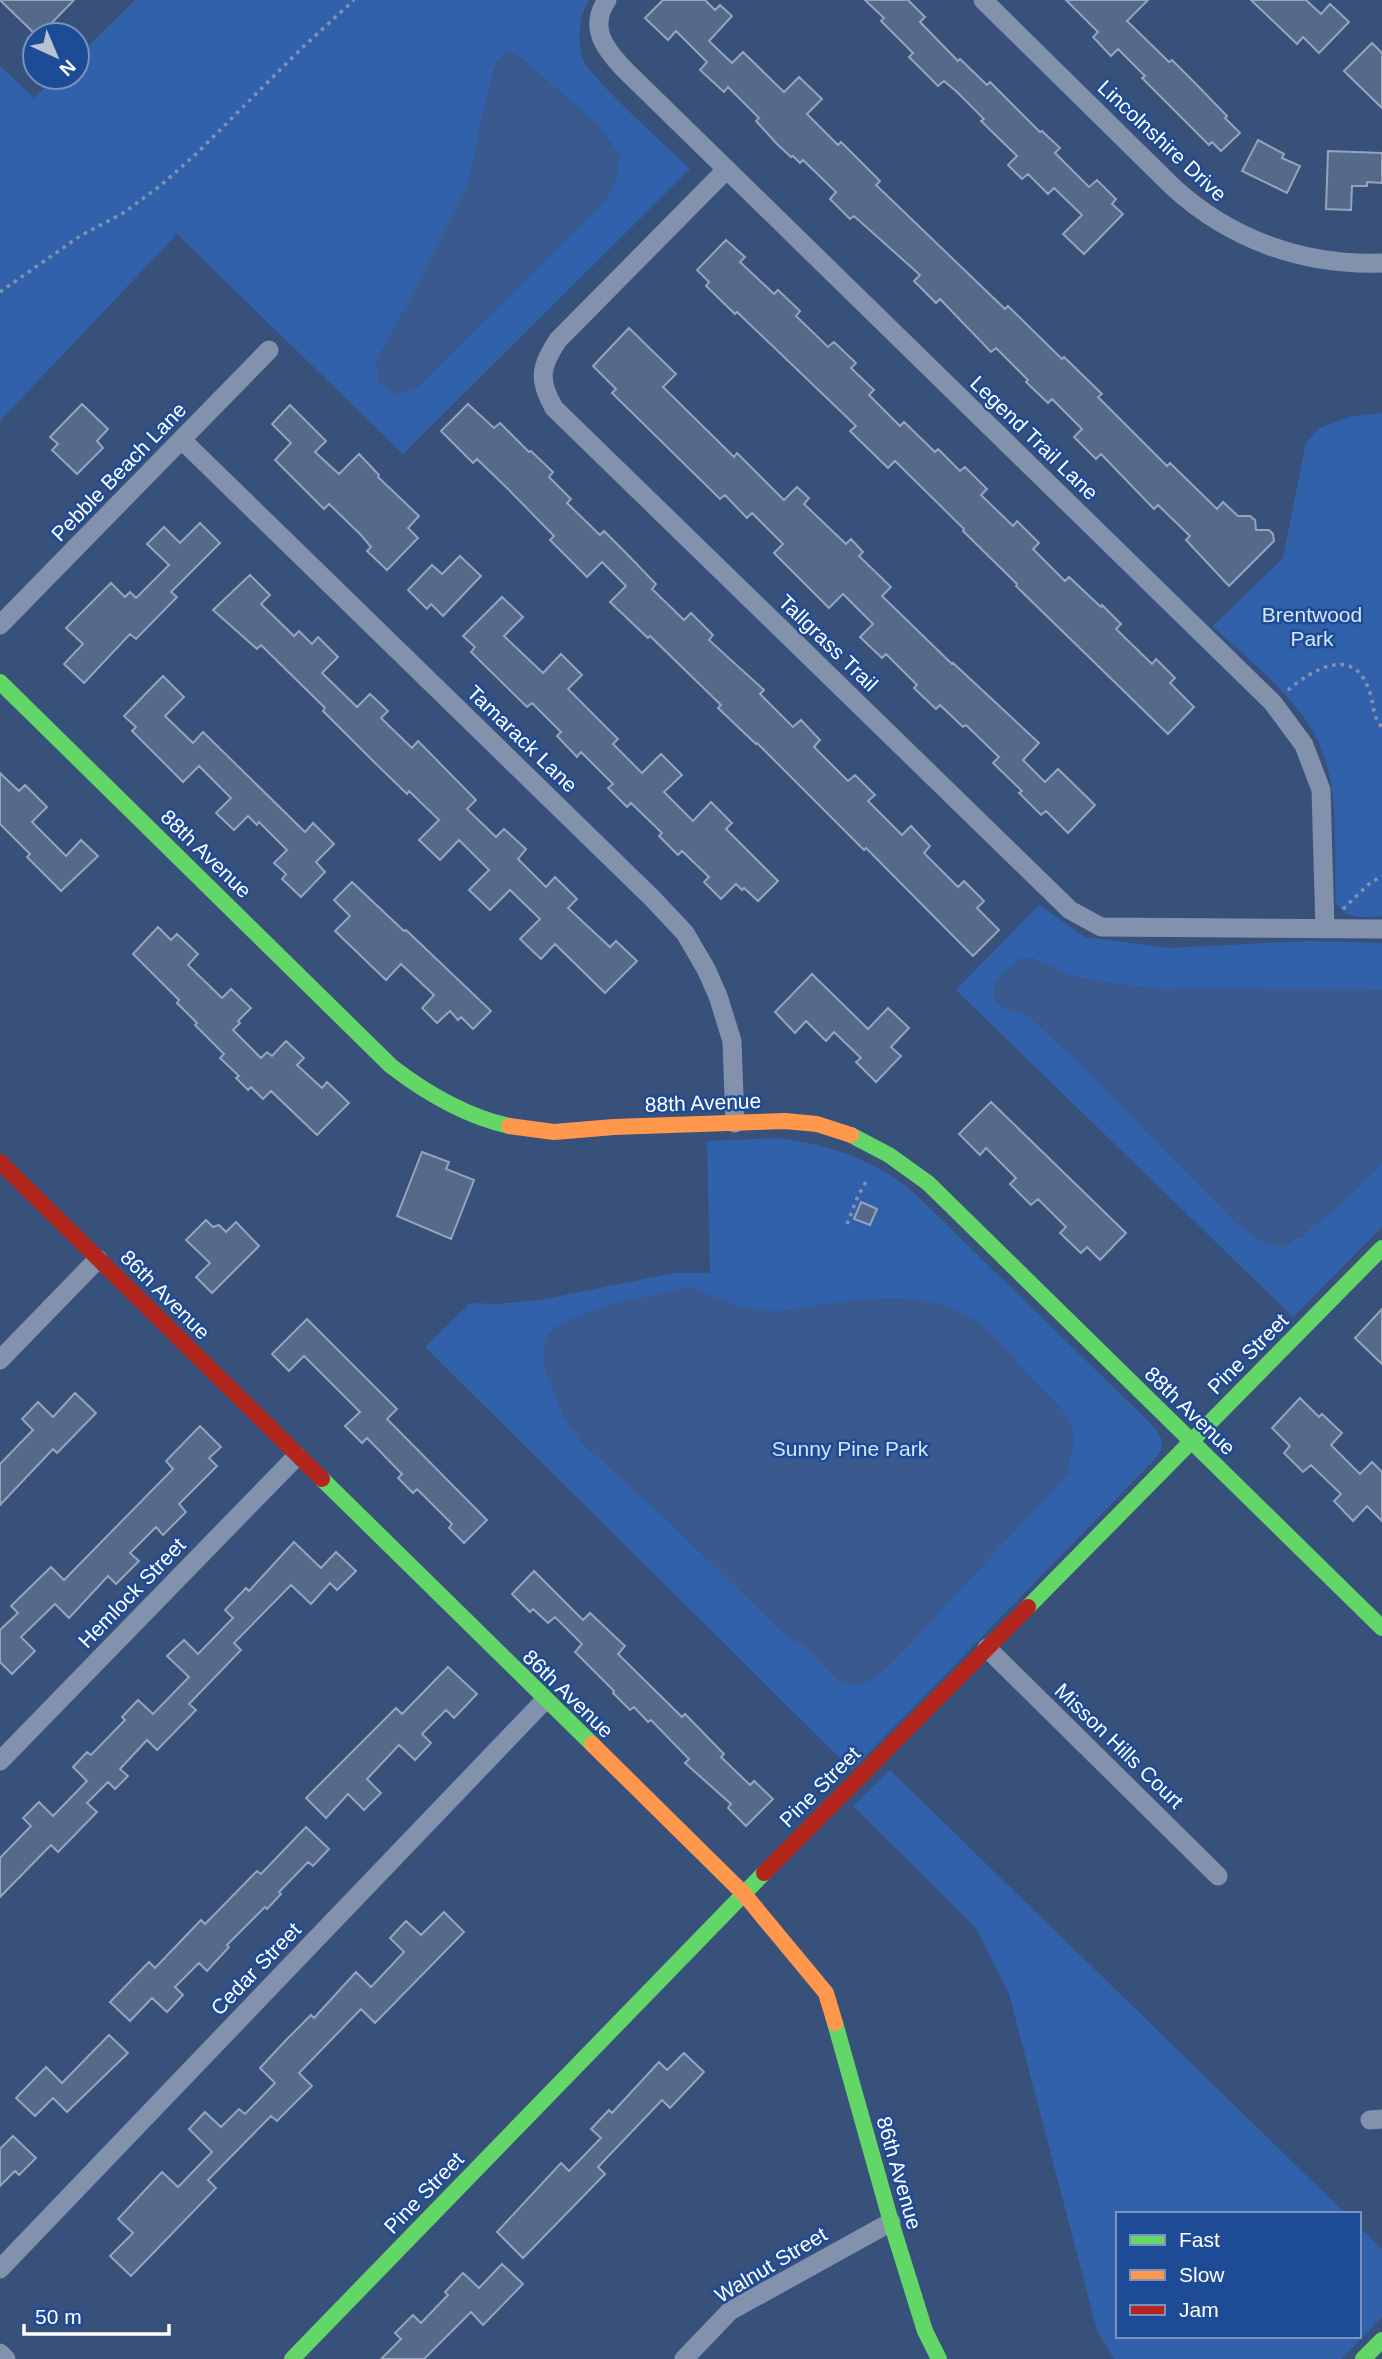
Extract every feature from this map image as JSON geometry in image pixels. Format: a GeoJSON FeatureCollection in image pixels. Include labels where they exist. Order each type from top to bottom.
{"type":"FeatureCollection","features":[{"type":"Feature","properties":{"kind":"street","name":"Legend Trail Lane"},"geometry":{"type":"LineString","coordinates":[[607,0],[597,22],[603,45],[618,62],[1273,703],[1304,745],[1321,790],[1325,929]]}},
{"type":"Feature","properties":{"kind":"street","name":"Lincolnshire Drive"},"geometry":{"type":"LineString","coordinates":[[983,0],[1173,187],[1216,222],[1254,241],[1302,257],[1350,265],[1382,263]]}},
{"type":"Feature","properties":{"kind":"street","name":"Tallgrass Trail"},"geometry":{"type":"LineString","coordinates":[[727,169],[558,340],[545,359],[542,378],[545,393],[554,408],[1070,911],[1101,927],[1382,929]]}},
{"type":"Feature","properties":{"kind":"street","name":"Pebble Beach Lane"},"geometry":{"type":"LineString","coordinates":[[0,625],[269,350]]}},
{"type":"Feature","properties":{"kind":"street","name":"Tamarack Lane"},"geometry":{"type":"LineString","coordinates":[[182,440],[685,933],[706,968],[732,1041],[736,1123]]}},
{"type":"Feature","properties":{"kind":"street","name":"88th Avenue"},"geometry":{"type":"LineString","coordinates":[[0,682],[391,1066],[435,1097],[483,1119],[547,1132],[611,1127],[815,1123],[855,1136],[897,1158],[928,1183],[1382,1628]]}},
{"type":"Feature","properties":{"kind":"street","name":"86th Avenue"},"geometry":{"type":"LineString","coordinates":[[0,1162],[744,1894],[827,1993],[891,2222],[925,2331],[939,2359]]}},
{"type":"Feature","properties":{"kind":"street","name":"Pine Street"},"geometry":{"type":"LineString","coordinates":[[292,2359],[744,1894],[1382,1248]]}},
{"type":"Feature","properties":{"kind":"street"},"geometry":{"type":"LineString","coordinates":[[0,1360],[98,1259]]}},
{"type":"Feature","properties":{"kind":"street","name":"Hemlock Street"},"geometry":{"type":"LineString","coordinates":[[0,1761],[298,1456]]}},
{"type":"Feature","properties":{"kind":"street","name":"Misson Hills Court"},"geometry":{"type":"LineString","coordinates":[[988,1648],[1218,1876]]}},
{"type":"Feature","properties":{"kind":"street","name":"Cedar Street"},"geometry":{"type":"LineString","coordinates":[[0,2269],[545,1700]]}},
{"type":"Feature","properties":{"kind":"street","name":"Walnut Street"},"geometry":{"type":"LineString","coordinates":[[684,2359],[730,2311],[891,2222]]}},
{"type":"Feature","properties":{"kind":"street"},"geometry":{"type":"LineString","coordinates":[[1363,2359],[1382,2340]]}},
{"type":"Feature","properties":{"kind":"street"},"geometry":{"type":"LineString","coordinates":[[0,2353],[6,2359]]}},
{"type":"Feature","properties":{"kind":"path"},"geometry":{"type":"LineString","coordinates":[[0,292],[80,236],[122,213],[160,186],[197,154],[303,47],[354,0]]}},
{"type":"Feature","properties":{"kind":"path"},"geometry":{"type":"LineString","coordinates":[[1273,703],[1306,675],[1320,668],[1329,664],[1348,666],[1356,670],[1366,683],[1376,720],[1382,727]]}},
{"type":"Feature","properties":{"kind":"path"},"geometry":{"type":"LineString","coordinates":[[1325,929],[1359,892],[1382,876]]}},
{"type":"Feature","properties":{"kind":"path"},"geometry":{"type":"LineString","coordinates":[[847,1224],[868,1178]]}},
{"type":"Feature","properties":{"kind":"green space"},"geometry":{"type":"Polygon","coordinates":[[[135,0],[589,0],[581,20],[579,35],[580,50],[587,66],[613,96],[690,169],[403,454],[177,234],[0,421],[0,66],[21,86],[21,91],[27,91],[34,98],[41,91],[91,91],[91,43],[135,0]],[[508,51],[497,61],[469,181],[376,361],[555,249],[605,201],[616,177],[620,156],[598,125],[521,58],[508,51]]]}},
{"type":"Feature","properties":{"kind":"green space","name":"Brentwood Park"},"geometry":{"type":"Polygon","coordinates":[[[1382,413],[1382,916],[1362,917],[1349,915],[1336,902],[1333,796],[1326,762],[1318,742],[1308,723],[1279,688],[1213,626],[1283,558],[1306,443],[1320,428],[1352,416],[1382,413]]]}},
{"type":"Feature","properties":{"kind":"green space"},"geometry":{"type":"Polygon","coordinates":[[[1039,905],[1085,937],[1169,948],[1309,941],[1382,943],[1382,990],[1159,989],[1100,982],[1069,975],[1031,958],[1004,1008],[1029,1016],[1083,1066],[1238,1225],[1299,1238],[1382,1163],[1382,1227],[1293,1317],[956,990],[1039,905]]]}},
{"type":"Feature","properties":{"kind":"green space","name":"Sunny Pine Park"},"geometry":{"type":"Polygon","coordinates":[[[780,1138],[847,1154],[908,1187],[1148,1421],[1159,1434],[1162,1443],[1156,1458],[852,1770],[425,1347],[470,1303],[497,1304],[540,1300],[674,1273],[710,1273],[707,1141],[780,1138]]]}},
{"type":"Feature","properties":{"kind":"green space"},"geometry":{"type":"Polygon","coordinates":[[[890,1770],[1344,2212],[1116,2212],[1116,2338],[1361,2338],[1361,2229],[1382,2249],[1382,2317],[1341,2359],[1114,2359],[1097,2330],[1009,1994],[976,1928],[853,1806],[890,1770]]]}},
{"type":"Feature","properties":{"kind":"shaded area"},"geometry":{"type":"Polygon","coordinates":[[[508,51],[521,58],[598,125],[620,156],[616,177],[605,202],[416,389],[394,395],[378,381],[376,361],[469,181],[483,114],[498,61],[508,51]]]}},
{"type":"Feature","properties":{"kind":"shaded area"},"geometry":{"type":"Polygon","coordinates":[[[1021,957],[1045,963],[1069,975],[1100,982],[1159,989],[1382,990],[1382,1163],[1335,1209],[1295,1240],[1281,1248],[1259,1240],[1238,1225],[1083,1066],[1029,1016],[1004,1008],[996,1001],[993,992],[996,980],[1021,957]]]}},
{"type":"Feature","properties":{"kind":"shaded area"},"geometry":{"type":"Polygon","coordinates":[[[690,1287],[730,1303],[761,1310],[780,1311],[840,1302],[898,1298],[935,1303],[969,1317],[993,1335],[1070,1421],[1073,1442],[1067,1475],[894,1661],[872,1679],[860,1684],[849,1685],[841,1682],[804,1646],[789,1639],[676,1529],[582,1443],[563,1415],[544,1368],[544,1343],[550,1332],[563,1322],[608,1305],[690,1287]]]}},
{"type":"Feature","properties":{"kind":"building"},"geometry":{"type":"Polygon","coordinates":[[[0,0],[74,0],[54,21],[22,21],[0,0]]]}},
{"type":"Feature","properties":{"kind":"building"},"geometry":{"type":"Polygon","coordinates":[[[663,0],[705,0],[715,10],[720,5],[732,16],[709,41],[732,63],[743,52],[784,92],[799,77],[822,99],[807,114],[838,145],[841,142],[880,181],[876,185],[1005,309],[1008,306],[1062,359],[1064,357],[1102,394],[1098,397],[1167,466],[1170,463],[1217,509],[1223,502],[1238,516],[1250,516],[1255,520],[1256,530],[1269,530],[1274,541],[1229,586],[1186,540],[1190,536],[1158,505],[1154,509],[1101,454],[1096,459],[1074,437],[1082,429],[1052,399],[1048,403],[996,348],[991,352],[940,299],[936,303],[914,281],[920,275],[854,216],[850,219],[830,199],[836,192],[803,160],[800,163],[777,144],[756,121],[759,118],[728,87],[724,92],[700,70],[707,62],[676,31],[668,40],[645,18],[663,0]]]}},
{"type":"Feature","properties":{"kind":"building"},"geometry":{"type":"Polygon","coordinates":[[[865,0],[908,0],[925,17],[920,22],[958,61],[960,59],[987,85],[990,82],[1060,148],[1055,153],[1089,187],[1097,180],[1116,199],[1112,204],[1123,214],[1084,254],[1063,234],[1082,215],[1054,188],[1048,194],[1028,174],[1022,179],[1008,165],[1017,156],[981,121],[984,119],[957,92],[944,81],[938,86],[909,57],[913,53],[881,21],[884,18],[865,0]]]}},
{"type":"Feature","properties":{"kind":"building"},"geometry":{"type":"Polygon","coordinates":[[[1066,0],[1148,0],[1127,21],[1169,62],[1172,60],[1240,133],[1221,151],[1212,142],[1209,145],[1142,78],[1145,76],[1118,49],[1111,56],[1093,37],[1098,32],[1066,0]]]}},
{"type":"Feature","properties":{"kind":"building"},"geometry":{"type":"Polygon","coordinates":[[[1251,0],[1306,0],[1321,14],[1330,4],[1349,22],[1319,53],[1303,37],[1297,44],[1251,0]]]}},
{"type":"Feature","properties":{"kind":"building"},"geometry":{"type":"Polygon","coordinates":[[[1372,43],[1382,53],[1382,108],[1344,71],[1372,43]]]}},
{"type":"Feature","properties":{"kind":"building"},"geometry":{"type":"Polygon","coordinates":[[[1258,140],[1284,154],[1282,158],[1300,166],[1287,193],[1242,171],[1258,140]]]}},
{"type":"Feature","properties":{"kind":"building"},"geometry":{"type":"Polygon","coordinates":[[[1328,151],[1382,153],[1382,183],[1367,182],[1367,186],[1352,186],[1351,210],[1326,209],[1328,151]]]}},
{"type":"Feature","properties":{"kind":"building"},"geometry":{"type":"Polygon","coordinates":[[[726,240],[745,257],[740,262],[774,294],[778,290],[800,311],[796,316],[828,347],[834,342],[856,363],[851,368],[874,390],[869,395],[900,426],[904,422],[935,452],[938,449],[960,471],[965,467],[987,489],[981,495],[1013,526],[1017,521],[1039,543],[1033,549],[1065,581],[1069,577],[1101,607],[1102,605],[1121,624],[1116,629],[1152,664],[1156,659],[1175,678],[1170,683],[1194,707],[1168,734],[1016,586],[964,529],[895,461],[888,468],[850,431],[856,426],[737,312],[735,314],[706,286],[709,282],[697,270],[726,240]]]}},
{"type":"Feature","properties":{"kind":"building"},"geometry":{"type":"Polygon","coordinates":[[[629,328],[676,374],[663,387],[734,457],[737,453],[784,500],[797,487],[809,498],[804,504],[846,544],[851,539],[863,552],[859,556],[891,587],[882,596],[1039,743],[1023,760],[1045,782],[1058,769],[1095,805],[1068,833],[1046,811],[1041,815],[1019,793],[1022,791],[993,763],[999,757],[966,725],[963,727],[940,705],[936,709],[914,688],[917,685],[886,654],[882,658],[860,637],[873,624],[843,594],[829,608],[774,553],[783,544],[752,513],[747,518],[725,495],[720,499],[612,393],[616,389],[593,366],[629,328]]]}},
{"type":"Feature","properties":{"kind":"building"},"geometry":{"type":"Polygon","coordinates":[[[82,404],[108,429],[97,441],[103,448],[77,474],[52,450],[58,444],[50,437],[82,404]]]}},
{"type":"Feature","properties":{"kind":"building"},"geometry":{"type":"Polygon","coordinates":[[[468,404],[494,428],[500,423],[553,472],[549,477],[571,499],[567,503],[600,535],[604,531],[626,553],[656,584],[652,589],[684,620],[691,613],[713,635],[709,640],[764,690],[760,694],[793,727],[801,720],[820,740],[814,747],[848,781],[855,775],[875,795],[868,801],[902,835],[911,826],[930,846],[924,853],[958,887],[964,881],[984,901],[977,908],[999,930],[973,956],[866,848],[864,850],[757,743],[718,708],[721,705],[650,636],[648,638],[610,602],[626,586],[602,562],[587,577],[550,540],[554,536],[508,489],[477,459],[473,463],[441,431],[468,404]]]}},
{"type":"Feature","properties":{"kind":"building"},"geometry":{"type":"Polygon","coordinates":[[[290,405],[326,441],[315,452],[339,474],[359,454],[378,477],[419,516],[408,528],[418,538],[387,570],[367,551],[371,547],[361,535],[329,504],[324,509],[275,460],[291,443],[272,424],[290,405]]]}},
{"type":"Feature","properties":{"kind":"building"},"geometry":{"type":"Polygon","coordinates":[[[200,523],[220,543],[171,592],[177,597],[136,639],[130,634],[84,683],[64,664],[83,644],[66,628],[111,583],[125,597],[130,592],[136,598],[169,565],[147,544],[164,527],[180,543],[200,523]]]}},
{"type":"Feature","properties":{"kind":"building"},"geometry":{"type":"Polygon","coordinates":[[[460,556],[481,576],[443,616],[431,604],[427,609],[408,590],[432,565],[442,574],[460,556]]]}},
{"type":"Feature","properties":{"kind":"building"},"geometry":{"type":"Polygon","coordinates":[[[250,575],[270,595],[261,604],[294,636],[299,631],[312,644],[318,637],[338,657],[322,673],[357,707],[370,694],[388,711],[381,718],[412,748],[418,741],[476,800],[467,809],[496,837],[504,829],[526,849],[518,859],[546,887],[555,877],[577,899],[568,908],[610,947],[616,941],[637,961],[605,993],[555,944],[541,959],[520,939],[540,919],[510,890],[490,910],[469,890],[489,870],[459,840],[440,860],[419,840],[439,820],[373,761],[323,711],[325,708],[261,645],[257,649],[213,610],[250,575]]]}},
{"type":"Feature","properties":{"kind":"building"},"geometry":{"type":"Polygon","coordinates":[[[502,597],[523,617],[504,636],[543,673],[561,654],[582,675],[568,689],[618,739],[613,744],[642,773],[661,754],[682,775],[664,792],[693,821],[711,802],[732,823],[726,829],[778,881],[758,901],[736,884],[721,899],[704,882],[709,877],[682,851],[678,855],[659,836],[662,833],[631,803],[627,807],[608,788],[613,784],[581,752],[577,757],[557,736],[561,732],[532,703],[527,707],[471,652],[475,647],[463,636],[502,597]]]}},
{"type":"Feature","properties":{"kind":"building"},"geometry":{"type":"Polygon","coordinates":[[[163,676],[184,697],[165,716],[193,743],[203,732],[305,832],[313,823],[334,844],[316,862],[325,872],[301,897],[282,879],[286,874],[274,863],[287,850],[259,822],[257,825],[248,816],[234,830],[216,813],[231,798],[199,766],[183,782],[132,731],[136,727],[124,716],[163,676]]]}},
{"type":"Feature","properties":{"kind":"building"},"geometry":{"type":"Polygon","coordinates":[[[0,773],[19,791],[25,785],[47,807],[32,822],[66,856],[81,840],[98,856],[61,891],[27,857],[30,854],[0,824],[0,773]]]}},
{"type":"Feature","properties":{"kind":"building"},"geometry":{"type":"Polygon","coordinates":[[[352,882],[491,1011],[473,1029],[461,1017],[458,1020],[450,1011],[437,1023],[422,1008],[434,995],[401,964],[386,980],[335,931],[350,916],[334,900],[352,882]]]}},
{"type":"Feature","properties":{"kind":"building"},"geometry":{"type":"Polygon","coordinates":[[[158,927],[171,940],[177,934],[198,954],[188,965],[222,998],[231,989],[251,1008],[233,1030],[261,1058],[267,1052],[272,1056],[286,1041],[304,1058],[297,1065],[322,1088],[327,1082],[349,1103],[317,1135],[271,1091],[263,1099],[251,1087],[248,1090],[236,1078],[239,1076],[220,1058],[224,1054],[177,1003],[179,1000],[133,954],[158,927]]]}},
{"type":"Feature","properties":{"kind":"building"},"geometry":{"type":"Polygon","coordinates":[[[812,974],[868,1029],[888,1008],[909,1028],[891,1047],[901,1056],[876,1082],[856,1062],[861,1058],[834,1032],[826,1041],[806,1021],[795,1033],[775,1012],[812,974]]]}},
{"type":"Feature","properties":{"kind":"building"},"geometry":{"type":"Polygon","coordinates":[[[991,1102],[1126,1233],[1100,1260],[1087,1247],[1081,1253],[1060,1233],[1066,1227],[1038,1199],[1031,1205],[1010,1184],[1016,1178],[986,1148],[980,1155],[959,1134],[991,1102]]]}},
{"type":"Feature","properties":{"kind":"building"},"geometry":{"type":"Polygon","coordinates":[[[422,1152],[449,1162],[446,1169],[474,1180],[451,1239],[397,1216],[422,1152]]]}},
{"type":"Feature","properties":{"kind":"building"},"geometry":{"type":"Polygon","coordinates":[[[861,1202],[877,1209],[870,1225],[854,1219],[861,1202]]]}},
{"type":"Feature","properties":{"kind":"building"},"geometry":{"type":"Polygon","coordinates":[[[206,1220],[213,1227],[219,1225],[226,1232],[236,1222],[259,1246],[212,1293],[196,1277],[210,1263],[186,1240],[206,1220]]]}},
{"type":"Feature","properties":{"kind":"building"},"geometry":{"type":"Polygon","coordinates":[[[1382,1309],[1382,1364],[1355,1338],[1382,1309]]]}},
{"type":"Feature","properties":{"kind":"building"},"geometry":{"type":"Polygon","coordinates":[[[307,1319],[397,1409],[387,1419],[487,1520],[464,1543],[449,1528],[452,1524],[417,1489],[413,1493],[398,1478],[402,1474],[367,1438],[362,1443],[345,1426],[360,1412],[304,1356],[289,1371],[272,1354],[307,1319]]]}},
{"type":"Feature","properties":{"kind":"building"},"geometry":{"type":"Polygon","coordinates":[[[75,1393],[96,1413],[57,1453],[53,1449],[0,1505],[0,1464],[33,1430],[22,1419],[38,1402],[53,1417],[75,1393]]]}},
{"type":"Feature","properties":{"kind":"building"},"geometry":{"type":"Polygon","coordinates":[[[1300,1398],[1319,1417],[1322,1414],[1342,1433],[1331,1445],[1360,1474],[1372,1462],[1382,1472],[1382,1521],[1367,1506],[1353,1521],[1334,1501],[1341,1494],[1311,1465],[1303,1472],[1284,1453],[1290,1446],[1272,1428],[1300,1398]]]}},
{"type":"Feature","properties":{"kind":"building"},"geometry":{"type":"Polygon","coordinates":[[[200,1426],[221,1447],[209,1458],[217,1466],[179,1504],[186,1512],[163,1535],[156,1527],[130,1553],[139,1561],[116,1584],[108,1576],[69,1618],[55,1604],[21,1637],[35,1651],[12,1674],[0,1662],[0,1630],[18,1613],[11,1606],[51,1567],[64,1580],[173,1469],[166,1461],[200,1426]]]}},
{"type":"Feature","properties":{"kind":"building"},"geometry":{"type":"Polygon","coordinates":[[[294,1542],[321,1568],[336,1552],[356,1571],[337,1590],[330,1583],[311,1604],[291,1585],[234,1643],[241,1650],[189,1704],[196,1710],[157,1750],[147,1740],[120,1769],[128,1776],[115,1789],[108,1782],[87,1803],[97,1812],[58,1852],[51,1845],[0,1897],[0,1858],[31,1826],[23,1818],[39,1802],[53,1816],[87,1781],[73,1767],[87,1752],[91,1755],[125,1720],[122,1717],[138,1700],[153,1714],[189,1677],[167,1656],[184,1640],[198,1654],[233,1618],[225,1610],[246,1588],[249,1591],[294,1542]]]}},
{"type":"Feature","properties":{"kind":"building"},"geometry":{"type":"Polygon","coordinates":[[[534,1571],[583,1620],[590,1613],[625,1646],[618,1654],[682,1717],[685,1714],[724,1754],[721,1757],[750,1785],[754,1781],[773,1799],[746,1826],[728,1808],[731,1804],[685,1763],[689,1759],[651,1720],[648,1722],[634,1707],[630,1710],[575,1652],[582,1644],[555,1617],[548,1623],[533,1609],[530,1612],[512,1594],[534,1571]]]}},
{"type":"Feature","properties":{"kind":"building"},"geometry":{"type":"Polygon","coordinates":[[[448,1667],[477,1694],[454,1718],[446,1710],[422,1734],[431,1743],[415,1760],[399,1745],[367,1779],[381,1793],[364,1810],[348,1794],[326,1818],[306,1798],[396,1708],[402,1714],[448,1667]]]}},
{"type":"Feature","properties":{"kind":"building"},"geometry":{"type":"Polygon","coordinates":[[[306,1827],[329,1849],[313,1866],[308,1862],[279,1892],[281,1894],[267,1909],[265,1907],[227,1945],[229,1947],[207,1971],[199,1963],[175,1987],[183,1995],[167,2012],[152,1998],[130,2021],[110,2002],[149,1962],[155,1968],[201,1920],[205,1924],[257,1871],[261,1874],[306,1827]]]}},
{"type":"Feature","properties":{"kind":"building"},"geometry":{"type":"Polygon","coordinates":[[[444,1912],[464,1932],[375,2023],[361,2009],[299,2073],[312,2086],[277,2121],[271,2116],[208,2180],[216,2188],[131,2276],[110,2256],[133,2233],[118,2219],[162,2172],[178,2187],[212,2152],[189,2129],[205,2112],[221,2127],[239,2109],[245,2114],[275,2083],[260,2068],[286,2040],[311,2015],[314,2018],[356,1972],[371,1987],[404,1952],[390,1938],[406,1921],[421,1935],[444,1912]]]}},
{"type":"Feature","properties":{"kind":"building"},"geometry":{"type":"Polygon","coordinates":[[[109,2035],[128,2053],[67,2112],[53,2098],[35,2116],[16,2098],[46,2067],[62,2083],[109,2035]]]}},
{"type":"Feature","properties":{"kind":"building"},"geometry":{"type":"Polygon","coordinates":[[[684,2053],[704,2072],[670,2108],[662,2100],[598,2167],[605,2174],[523,2258],[497,2232],[561,2163],[569,2171],[601,2138],[591,2129],[609,2110],[612,2113],[659,2062],[667,2070],[684,2053]]]}},
{"type":"Feature","properties":{"kind":"building"},"geometry":{"type":"Polygon","coordinates":[[[13,2136],[36,2158],[19,2175],[15,2171],[0,2186],[0,2149],[13,2136]]]}},
{"type":"Feature","properties":{"kind":"building"},"geometry":{"type":"Polygon","coordinates":[[[502,2264],[523,2284],[483,2325],[471,2312],[424,2359],[381,2359],[401,2339],[395,2333],[413,2315],[421,2323],[448,2295],[445,2292],[463,2273],[479,2288],[502,2264]]]}},
{"type":"Feature","properties":{"kind":"traffic: fast"},"geometry":{"type":"LineString","coordinates":[[0,682],[391,1066],[447,1102],[477,1116],[509,1126]]}},
{"type":"Feature","properties":{"kind":"traffic: fast"},"geometry":{"type":"LineString","coordinates":[[851,1135],[889,1155],[928,1183],[1382,1628]]}},
{"type":"Feature","properties":{"kind":"traffic: fast"},"geometry":{"type":"LineString","coordinates":[[1028,1607],[1382,1248]]}},
{"type":"Feature","properties":{"kind":"traffic: fast"},"geometry":{"type":"LineString","coordinates":[[322,1479],[592,1744]]}},
{"type":"Feature","properties":{"kind":"traffic: fast"},"geometry":{"type":"LineString","coordinates":[[292,2359],[764,1873]]}},
{"type":"Feature","properties":{"kind":"traffic: fast"},"geometry":{"type":"LineString","coordinates":[[835,2023],[891,2222],[925,2331],[939,2359]]}},
{"type":"Feature","properties":{"kind":"traffic: fast"},"geometry":{"type":"LineString","coordinates":[[1363,2359],[1382,2340]]}},
{"type":"Feature","properties":{"kind":"traffic: slow"},"geometry":{"type":"LineString","coordinates":[[509,1126],[554,1132],[614,1127],[785,1121],[817,1124],[851,1135]]}},
{"type":"Feature","properties":{"kind":"traffic: slow"},"geometry":{"type":"LineString","coordinates":[[592,1744],[744,1894],[826,1993],[835,2023]]}},
{"type":"Feature","properties":{"kind":"traffic: jam"},"geometry":{"type":"LineString","coordinates":[[0,1162],[322,1479]]}},
{"type":"Feature","properties":{"kind":"traffic: jam"},"geometry":{"type":"LineString","coordinates":[[764,1873],[1028,1607]]}}]}
